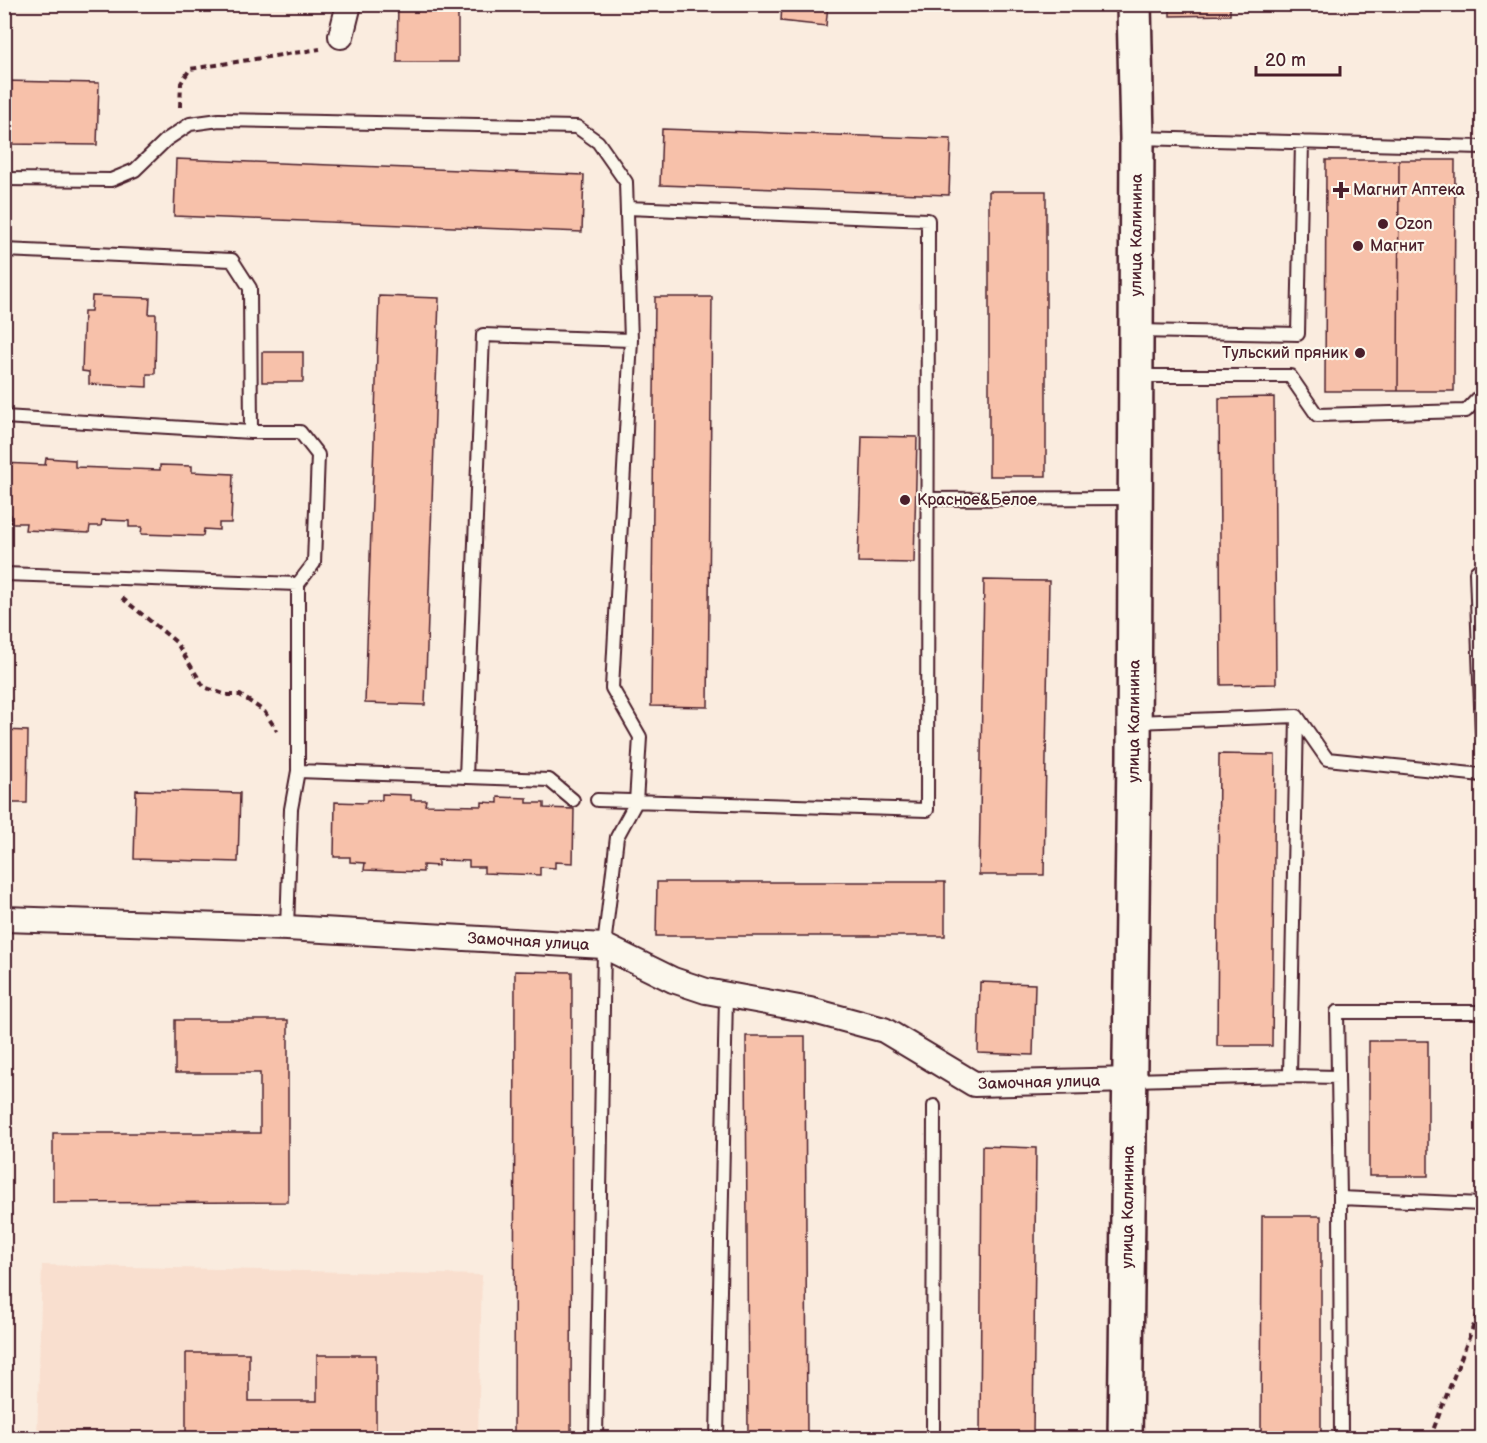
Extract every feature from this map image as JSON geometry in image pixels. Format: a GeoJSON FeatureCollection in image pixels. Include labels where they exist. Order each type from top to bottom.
{"type":"FeatureCollection","features":[{"type":"Feature","properties":{"kind":"street"},"geometry":{"type":"LineString","coordinates":[[341,36],[349,4]]}},
{"type":"Feature","properties":{"kind":"street","name":"улица Калинина"},"geometry":{"type":"LineString","coordinates":[[1125,1438],[1132,1080],[1137,138],[1134,4]]}},
{"type":"Feature","properties":{"kind":"street","name":"Замочная улица"},"geometry":{"type":"LineString","coordinates":[[4,919],[287,928],[604,946],[673,980],[726,996],[810,1010],[884,1030],[974,1084],[1132,1080]]}},
{"type":"Feature","properties":{"kind":"lane"},"geometry":{"type":"LineString","coordinates":[[4,179],[111,180],[135,170],[178,131],[190,124],[219,120],[577,128],[598,142],[626,182],[631,340],[612,688],[640,737],[636,802],[616,837],[604,946],[596,1438]]}},
{"type":"Feature","properties":{"kind":"lane"},"geometry":{"type":"LineString","coordinates":[[1137,138],[1482,147]]}},
{"type":"Feature","properties":{"kind":"lane"},"geometry":{"type":"LineString","coordinates":[[1136,331],[1298,334],[1302,142]]}},
{"type":"Feature","properties":{"kind":"lane"},"geometry":{"type":"LineString","coordinates":[[597,800],[927,810],[928,220],[627,208]]}},
{"type":"Feature","properties":{"kind":"lane"},"geometry":{"type":"LineString","coordinates":[[4,250],[232,260],[250,288],[251,432]]}},
{"type":"Feature","properties":{"kind":"lane"},"geometry":{"type":"LineString","coordinates":[[466,777],[483,335],[631,340]]}},
{"type":"Feature","properties":{"kind":"lane"},"geometry":{"type":"LineString","coordinates":[[1136,376],[1290,376],[1317,415],[1466,411],[1482,394]]}},
{"type":"Feature","properties":{"kind":"lane"},"geometry":{"type":"LineString","coordinates":[[4,417],[251,432],[300,432],[318,455],[314,563],[298,584],[298,766],[291,809],[287,928]]}},
{"type":"Feature","properties":{"kind":"lane"},"geometry":{"type":"LineString","coordinates":[[928,499],[1135,498]]}},
{"type":"Feature","properties":{"kind":"lane"},"geometry":{"type":"LineString","coordinates":[[1482,567],[1476,572],[1482,734]]}},
{"type":"Feature","properties":{"kind":"lane"},"geometry":{"type":"LineString","coordinates":[[4,574],[298,584]]}},
{"type":"Feature","properties":{"kind":"lane"},"geometry":{"type":"LineString","coordinates":[[1134,722],[1297,716]]}},
{"type":"Feature","properties":{"kind":"lane"},"geometry":{"type":"LineString","coordinates":[[1297,716],[1328,759],[1482,775]]}},
{"type":"Feature","properties":{"kind":"lane"},"geometry":{"type":"LineString","coordinates":[[1290,1076],[1297,716]]}},
{"type":"Feature","properties":{"kind":"lane"},"geometry":{"type":"LineString","coordinates":[[298,766],[549,780],[573,800]]}},
{"type":"Feature","properties":{"kind":"lane"},"geometry":{"type":"LineString","coordinates":[[717,1438],[726,996]]}},
{"type":"Feature","properties":{"kind":"lane"},"geometry":{"type":"LineString","coordinates":[[1341,1438],[1337,1012],[1482,1012]]}},
{"type":"Feature","properties":{"kind":"lane"},"geometry":{"type":"LineString","coordinates":[[1132,1080],[1338,1077]]}},
{"type":"Feature","properties":{"kind":"lane"},"geometry":{"type":"LineString","coordinates":[[933,1438],[934,1106]]}},
{"type":"Feature","properties":{"kind":"lane"},"geometry":{"type":"LineString","coordinates":[[1340,1198],[1482,1204]]}},
{"type":"Feature","properties":{"kind":"path"},"geometry":{"type":"LineString","coordinates":[[178,131],[181,83],[190,69],[316,51],[328,46],[341,36]]}},
{"type":"Feature","properties":{"kind":"path"},"geometry":{"type":"LineString","coordinates":[[120,596],[176,642],[204,687],[227,695],[240,695],[264,711],[298,766]]}},
{"type":"Feature","properties":{"kind":"path"},"geometry":{"type":"LineString","coordinates":[[1430,1438],[1482,1304]]}},
{"type":"Feature","properties":{"kind":"shaded area"},"geometry":{"type":"Polygon","coordinates":[[[42,1265],[482,1275],[478,1438],[37,1438],[42,1265]]]}},
{"type":"Feature","properties":{"kind":"building"},"geometry":{"type":"Polygon","coordinates":[[[398,4],[458,4],[458,62],[397,62],[398,4]]]}},
{"type":"Feature","properties":{"kind":"building"},"geometry":{"type":"Polygon","coordinates":[[[782,4],[828,4],[826,26],[781,21],[782,4]]]}},
{"type":"Feature","properties":{"kind":"building"},"geometry":{"type":"Polygon","coordinates":[[[1170,4],[1230,4],[1230,15],[1170,16],[1170,4]]]}},
{"type":"Feature","properties":{"kind":"building"},"geometry":{"type":"Polygon","coordinates":[[[4,81],[99,83],[97,145],[4,144],[4,81]]]}},
{"type":"Feature","properties":{"kind":"building"},"geometry":{"type":"Polygon","coordinates":[[[662,129],[951,139],[949,195],[660,185],[662,129]]]}},
{"type":"Feature","properties":{"kind":"building"},"geometry":{"type":"Polygon","coordinates":[[[176,159],[584,175],[582,232],[174,216],[176,159]]]}},
{"type":"Feature","properties":{"kind":"building"},"geometry":{"type":"Polygon","coordinates":[[[1326,160],[1399,160],[1398,391],[1325,391],[1326,160]]]}},
{"type":"Feature","properties":{"kind":"building"},"geometry":{"type":"Polygon","coordinates":[[[1399,160],[1455,160],[1454,391],[1398,391],[1399,160]]]}},
{"type":"Feature","properties":{"kind":"building"},"geometry":{"type":"Polygon","coordinates":[[[989,191],[1046,191],[1046,476],[989,476],[989,191]]]}},
{"type":"Feature","properties":{"kind":"building"},"geometry":{"type":"Polygon","coordinates":[[[92,296],[150,298],[149,314],[156,314],[155,374],[147,374],[147,387],[89,384],[89,372],[82,371],[84,311],[91,311],[92,296]]]}},
{"type":"Feature","properties":{"kind":"building"},"geometry":{"type":"Polygon","coordinates":[[[379,296],[439,298],[425,705],[365,703],[379,296]]]}},
{"type":"Feature","properties":{"kind":"building"},"geometry":{"type":"Polygon","coordinates":[[[655,297],[712,297],[708,707],[651,706],[655,297]]]}},
{"type":"Feature","properties":{"kind":"building"},"geometry":{"type":"Polygon","coordinates":[[[262,352],[303,352],[303,382],[262,382],[262,352]]]}},
{"type":"Feature","properties":{"kind":"building"},"geometry":{"type":"Polygon","coordinates":[[[1274,397],[1276,684],[1221,685],[1219,398],[1274,397]]]}},
{"type":"Feature","properties":{"kind":"building"},"geometry":{"type":"Polygon","coordinates":[[[862,436],[917,437],[914,563],[858,562],[862,436]]]}},
{"type":"Feature","properties":{"kind":"building"},"geometry":{"type":"Polygon","coordinates":[[[46,458],[75,460],[75,467],[160,470],[160,465],[192,466],[192,472],[233,474],[231,523],[219,523],[219,530],[204,529],[203,536],[141,534],[142,527],[129,527],[129,521],[102,520],[101,526],[90,526],[89,533],[25,530],[26,523],[11,523],[11,515],[4,515],[4,463],[45,465],[46,458]]]}},
{"type":"Feature","properties":{"kind":"building"},"geometry":{"type":"Polygon","coordinates":[[[984,580],[1049,581],[1044,875],[979,875],[984,580]]]}},
{"type":"Feature","properties":{"kind":"building"},"geometry":{"type":"Polygon","coordinates":[[[4,730],[28,731],[27,803],[4,803],[4,730]]]}},
{"type":"Feature","properties":{"kind":"building"},"geometry":{"type":"Polygon","coordinates":[[[1219,754],[1275,755],[1272,1046],[1217,1046],[1219,754]]]}},
{"type":"Feature","properties":{"kind":"building"},"geometry":{"type":"Polygon","coordinates":[[[136,790],[240,793],[238,862],[134,859],[136,790]]]}},
{"type":"Feature","properties":{"kind":"building"},"geometry":{"type":"Polygon","coordinates":[[[382,794],[411,795],[411,800],[426,800],[425,805],[482,806],[482,802],[498,803],[498,797],[527,798],[527,803],[544,803],[544,808],[574,809],[573,863],[555,862],[555,868],[540,867],[540,875],[484,873],[484,867],[469,867],[469,861],[438,860],[438,866],[423,865],[423,872],[364,870],[365,863],[350,862],[350,857],[334,857],[335,802],[366,803],[367,800],[382,800],[382,794]]]}},
{"type":"Feature","properties":{"kind":"building"},"geometry":{"type":"Polygon","coordinates":[[[657,882],[945,882],[945,936],[656,936],[657,882]]]}},
{"type":"Feature","properties":{"kind":"building"},"geometry":{"type":"Polygon","coordinates":[[[515,971],[572,972],[571,1438],[514,1438],[515,971]]]}},
{"type":"Feature","properties":{"kind":"building"},"geometry":{"type":"Polygon","coordinates":[[[980,982],[1035,984],[1033,1055],[978,1053],[980,982]]]}},
{"type":"Feature","properties":{"kind":"building"},"geometry":{"type":"Polygon","coordinates":[[[175,1020],[288,1020],[288,1202],[53,1203],[53,1133],[260,1133],[260,1073],[175,1073],[175,1020]]]}},
{"type":"Feature","properties":{"kind":"building"},"geometry":{"type":"Polygon","coordinates":[[[746,1036],[805,1036],[807,1438],[748,1438],[746,1036]]]}},
{"type":"Feature","properties":{"kind":"building"},"geometry":{"type":"Polygon","coordinates":[[[1369,1041],[1428,1041],[1428,1176],[1369,1176],[1369,1041]]]}},
{"type":"Feature","properties":{"kind":"building"},"geometry":{"type":"Polygon","coordinates":[[[982,1146],[1036,1148],[1033,1438],[980,1438],[982,1146]]]}},
{"type":"Feature","properties":{"kind":"building"},"geometry":{"type":"Polygon","coordinates":[[[1262,1216],[1321,1216],[1321,1438],[1261,1438],[1262,1216]]]}},
{"type":"Feature","properties":{"kind":"building"},"geometry":{"type":"Polygon","coordinates":[[[186,1353],[249,1353],[249,1401],[317,1401],[317,1355],[376,1355],[376,1438],[186,1438],[186,1353]]]}},
{"type":"Feature","properties":{"kind":"place","name":"Магнит Аптека"},"geometry":{"type":"Point","coordinates":[1341,190]}},
{"type":"Feature","properties":{"kind":"place","name":"Ozon"},"geometry":{"type":"Point","coordinates":[1383,224]}},
{"type":"Feature","properties":{"kind":"place","name":"Магнит"},"geometry":{"type":"Point","coordinates":[1358,246]}},
{"type":"Feature","properties":{"kind":"place","name":"Тульский пряник"},"geometry":{"type":"Point","coordinates":[1360,353]}},
{"type":"Feature","properties":{"kind":"place","name":"Красное&Белое"},"geometry":{"type":"Point","coordinates":[905,500]}}]}
